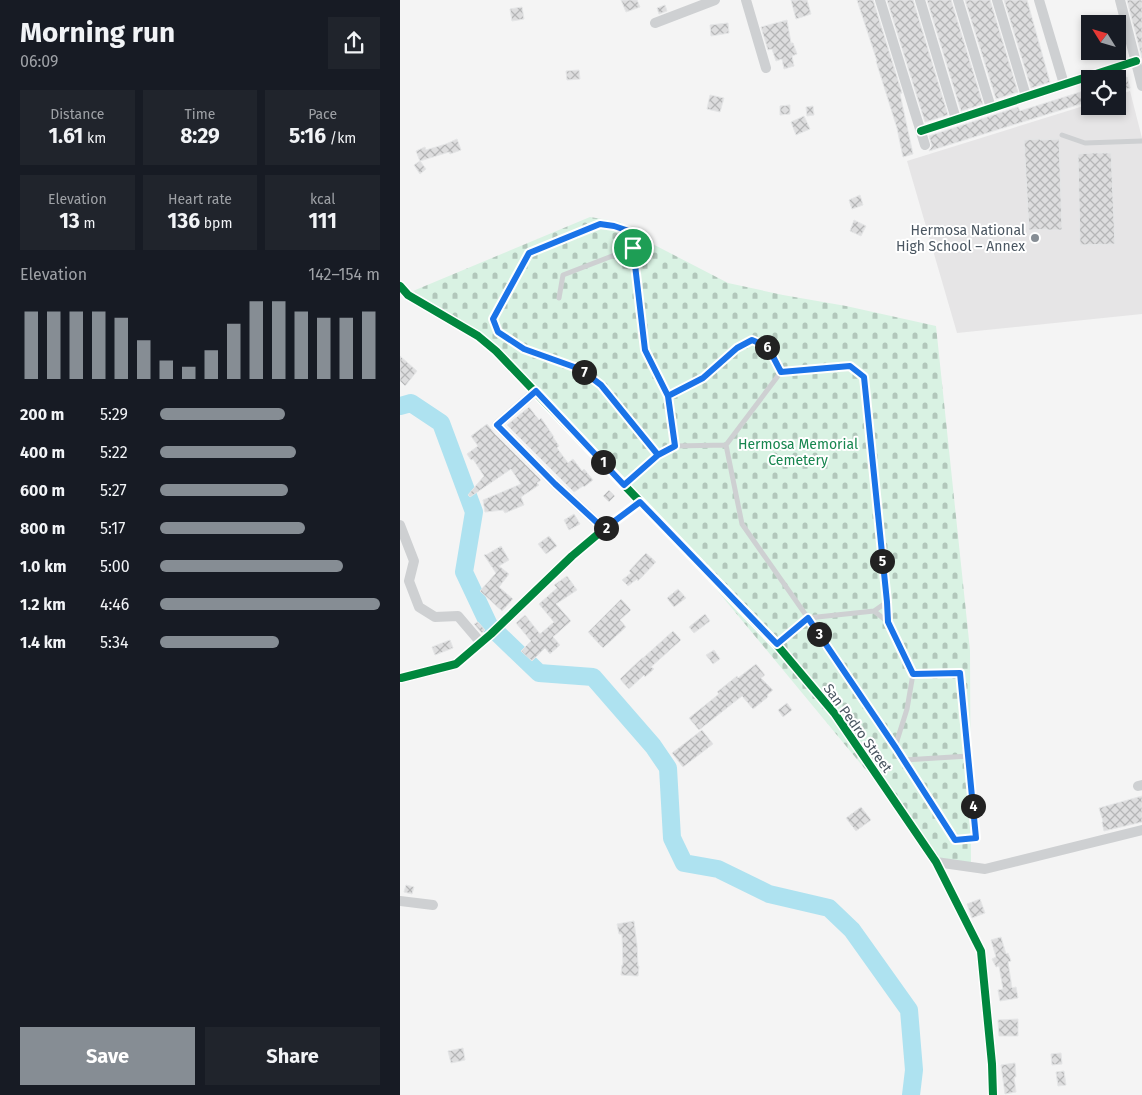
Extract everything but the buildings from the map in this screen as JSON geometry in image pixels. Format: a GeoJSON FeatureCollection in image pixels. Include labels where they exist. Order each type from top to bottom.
{"type":"FeatureCollection","features":[{"type":"Feature","properties":{"kind":"street"},"geometry":{"type":"LineString","coordinates":[[655,23],[715,0]]}},
{"type":"Feature","properties":{"kind":"street"},"geometry":{"type":"LineString","coordinates":[[746,0],[766,68]]}},
{"type":"Feature","properties":{"kind":"street"},"geometry":{"type":"LineString","coordinates":[[880,0],[925,145]]}},
{"type":"Feature","properties":{"kind":"street"},"geometry":{"type":"LineString","coordinates":[[920,0],[956,119]]}},
{"type":"Feature","properties":{"kind":"street"},"geometry":{"type":"LineString","coordinates":[[958,0],[991,108]]}},
{"type":"Feature","properties":{"kind":"street"},"geometry":{"type":"LineString","coordinates":[[997,0],[1026,96]]}},
{"type":"Feature","properties":{"kind":"street"},"geometry":{"type":"LineString","coordinates":[[1039,0],[1064,84]]}},
{"type":"Feature","properties":{"kind":"street"},"geometry":{"type":"LineString","coordinates":[[1120,0],[1142,86]]}},
{"type":"Feature","properties":{"kind":"street"},"geometry":{"type":"LineString","coordinates":[[921,131],[1136,61]]}},
{"type":"Feature","properties":{"kind":"street","name":"San Pedro Street"},"geometry":{"type":"LineString","coordinates":[[400,286],[408,295],[484,341],[496,351],[777,644],[835,714],[936,862],[981,951],[992,1064],[993,1095]]}},
{"type":"Feature","properties":{"kind":"street"},"geometry":{"type":"LineString","coordinates":[[536,391],[497,425],[555,484],[604,529]]}},
{"type":"Feature","properties":{"kind":"street"},"geometry":{"type":"LineString","coordinates":[[402,678],[456,664],[492,634],[572,556],[640,502]]}},
{"type":"Feature","properties":{"kind":"street"},"geometry":{"type":"LineString","coordinates":[[400,525],[414,561],[409,581],[419,607],[435,617],[458,616],[481,643]]}},
{"type":"Feature","properties":{"kind":"street"},"geometry":{"type":"LineString","coordinates":[[936,862],[984,869],[1142,830]]}},
{"type":"Feature","properties":{"kind":"street"},"geometry":{"type":"LineString","coordinates":[[400,901],[433,905]]}},
{"type":"Feature","properties":{"kind":"lane"},"geometry":{"type":"LineString","coordinates":[[1062,135],[1085,143],[1142,141]]}},
{"type":"Feature","properties":{"kind":"lane"},"geometry":{"type":"LineString","coordinates":[[658,455],[601,385],[580,369],[524,349],[498,332],[493,319],[529,253],[600,224],[629,231],[632,238],[645,350],[668,396],[675,446]]}},
{"type":"Feature","properties":{"kind":"lane"},"geometry":{"type":"LineString","coordinates":[[559,298],[563,275],[633,248]]}},
{"type":"Feature","properties":{"kind":"lane"},"geometry":{"type":"LineString","coordinates":[[668,396],[703,378],[737,348],[752,340],[768,347],[781,372]]}},
{"type":"Feature","properties":{"kind":"lane"},"geometry":{"type":"LineString","coordinates":[[896,748],[913,674],[888,622],[864,377],[850,366],[781,372],[726,445],[742,524],[896,748],[955,840],[976,838],[960,673],[913,674]]}},
{"type":"Feature","properties":{"kind":"lane"},"geometry":{"type":"LineString","coordinates":[[624,485],[658,455],[675,446],[726,445]]}},
{"type":"Feature","properties":{"kind":"lane"},"geometry":{"type":"LineString","coordinates":[[777,644],[808,618],[874,611],[887,602]]}},
{"type":"Feature","properties":{"kind":"lane"},"geometry":{"type":"LineString","coordinates":[[874,611],[888,622]]}},
{"type":"Feature","properties":{"kind":"lane"},"geometry":{"type":"LineString","coordinates":[[904,760],[969,756]]}},
{"type":"Feature","properties":{"kind":"shaded area","name":"Hermosa National High School – Annex"},"geometry":{"type":"Polygon","coordinates":[[[1130,91],[1142,138],[1142,314],[957,333],[907,161],[1081,107],[1081,115],[1126,115],[1126,92],[1130,91]]]}},
{"type":"Feature","properties":{"kind":"green space","name":"Hermosa Memorial Cemetery"},"geometry":{"type":"Polygon","coordinates":[[[590,217],[620,222],[639,237],[728,283],[936,326],[970,650],[971,865],[942,862],[649,508],[497,346],[451,314],[413,291],[590,217]]]}},
{"type":"Feature","properties":{"kind":"waterway"},"geometry":{"type":"LineString","coordinates":[[400,406],[411,403],[441,423],[474,512],[464,572],[489,625],[539,673],[593,677],[653,746],[668,768],[672,838],[684,863],[718,869],[769,894],[829,908],[852,930],[909,1010],[914,1070],[911,1095]]}},
{"type":"Feature","properties":{"kind":"cycle path"},"geometry":{"type":"LineString","coordinates":[[921,131],[1136,61]]}},
{"type":"Feature","properties":{"kind":"cycle path"},"geometry":{"type":"LineString","coordinates":[[400,286],[408,295],[478,336],[496,351],[777,645],[835,714],[936,862],[981,951],[992,1064],[993,1095]]}},
{"type":"Feature","properties":{"kind":"cycle path"},"geometry":{"type":"LineString","coordinates":[[401,678],[456,664],[491,634],[572,556],[640,502]]}},
{"type":"Feature","properties":{"kind":"place","name":"Hermosa National High School – Annex"},"geometry":{"type":"Point","coordinates":[1035,238]}},
{"type":"Feature","properties":{"kind":"route"},"geometry":{"type":"LineString","coordinates":[[633,248],[629,231],[600,224],[529,253],[493,319],[498,332],[524,349],[580,369],[601,385],[658,455],[675,446],[668,396],[703,378],[737,348],[752,340],[768,347],[781,372],[850,366],[864,377],[888,622],[913,674],[960,673],[976,838],[955,840],[896,748],[808,618],[777,644],[640,502],[604,529],[555,484],[497,425],[536,391],[624,485],[658,455],[675,446],[668,396],[645,350],[633,248]]}}]}
